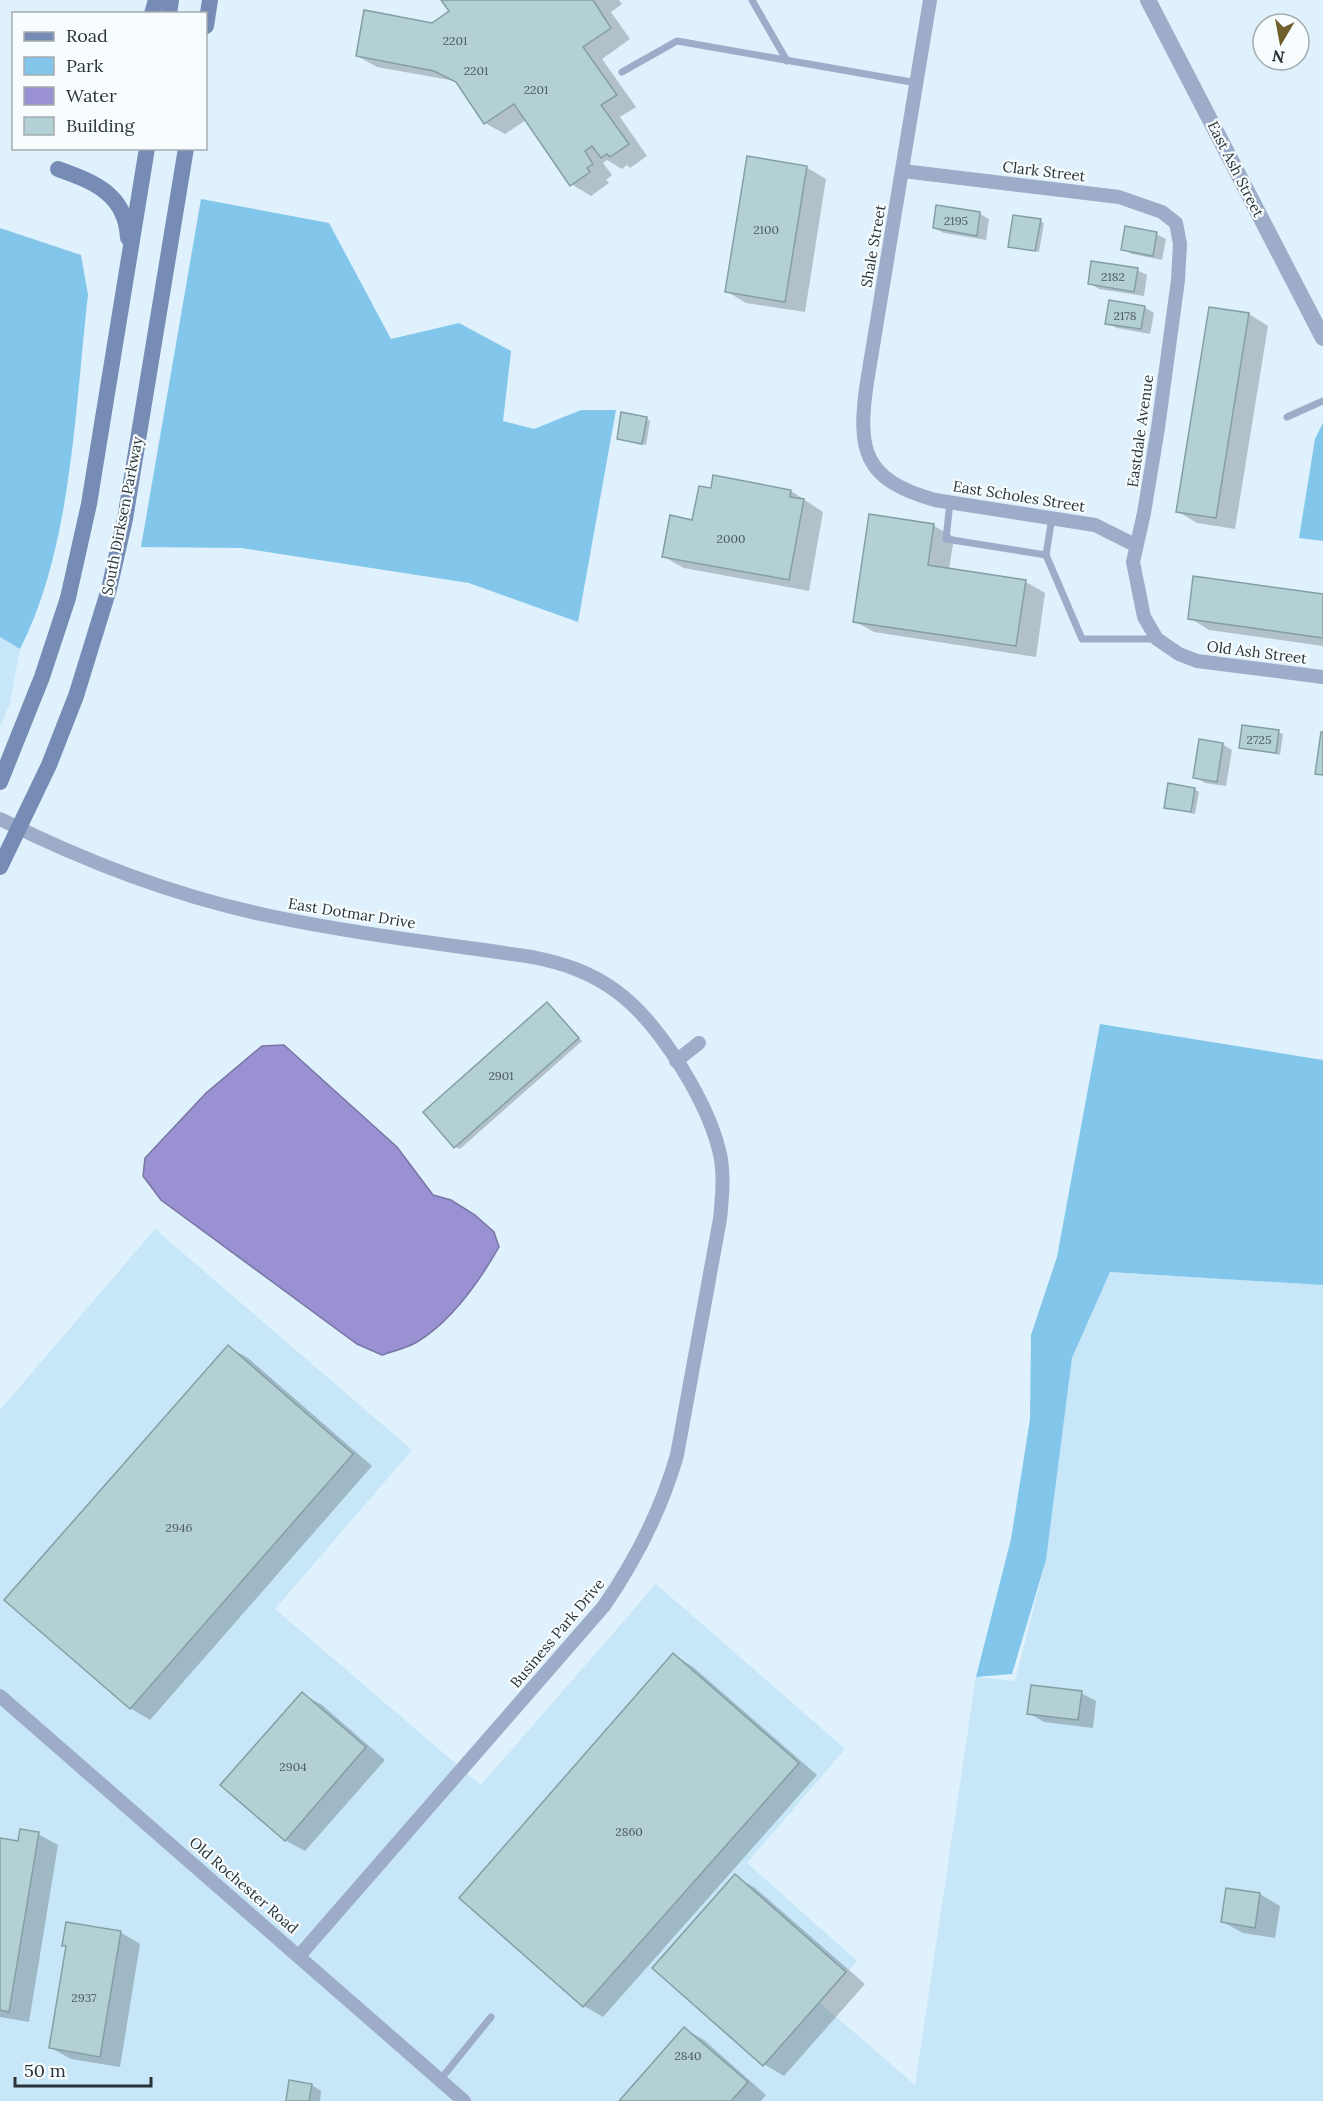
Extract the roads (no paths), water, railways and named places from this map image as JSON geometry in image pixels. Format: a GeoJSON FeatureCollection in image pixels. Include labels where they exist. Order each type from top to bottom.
{"type":"FeatureCollection","features":[{"type":"Feature","properties":{"kind":"main road"},"geometry":{"type":"LineString","coordinates":[[207,20],[210,0]]}},
{"type":"Feature","properties":{"kind":"main road"},"geometry":{"type":"LineString","coordinates":[[0,782],[42,677],[69,598],[89,504],[147,150]]}},
{"type":"Feature","properties":{"kind":"main road","name":"South Dirksen Parkway"},"geometry":{"type":"LineString","coordinates":[[0,867],[49,765],[76,696],[109,588],[125,519],[186,150]]}},
{"type":"Feature","properties":{"kind":"main road"},"geometry":{"type":"LineString","coordinates":[[58,169],[91,181],[116,199],[128,231],[129,254]]}},
{"type":"Feature","properties":{"kind":"street","name":"Shale Street"},"geometry":{"type":"LineString","coordinates":[[896,486],[881,474],[863,445],[862,416],[930,0]]}},
{"type":"Feature","properties":{"kind":"street","name":"East Ash Street"},"geometry":{"type":"LineString","coordinates":[[1148,0],[1323,338]]}},
{"type":"Feature","properties":{"kind":"street","name":"Clark Street"},"geometry":{"type":"LineString","coordinates":[[903,171],[1119,197],[1162,212],[1176,223]]}},
{"type":"Feature","properties":{"kind":"street","name":"Eastdale Avenue"},"geometry":{"type":"LineString","coordinates":[[1157,639],[1144,617],[1133,562],[1144,513],[1156,439],[1178,280],[1180,244],[1176,223]]}},
{"type":"Feature","properties":{"kind":"street","name":"East Scholes Street"},"geometry":{"type":"LineString","coordinates":[[896,486],[913,494],[950,502],[1095,525],[1135,545]]}},
{"type":"Feature","properties":{"kind":"street","name":"Old Ash Street"},"geometry":{"type":"LineString","coordinates":[[1157,639],[1179,654],[1197,661],[1323,677]]}},
{"type":"Feature","properties":{"kind":"street","name":"East Dotmar Drive"},"geometry":{"type":"LineString","coordinates":[[0,819],[81,856],[176,890],[269,916],[559,962],[580,970],[617,991],[632,1005],[676,1061]]}},
{"type":"Feature","properties":{"kind":"street"},"geometry":{"type":"LineString","coordinates":[[676,1061],[699,1043]]}},
{"type":"Feature","properties":{"kind":"street","name":"Business Park Drive"},"geometry":{"type":"LineString","coordinates":[[298,1956],[604,1606],[644,1542],[657,1514],[677,1455],[720,1219],[723,1186],[721,1161],[708,1115],[676,1061]]}},
{"type":"Feature","properties":{"kind":"street","name":"Old Rochester Road"},"geometry":{"type":"LineString","coordinates":[[0,1696],[464,2101]]}},
{"type":"Feature","properties":{"kind":"lane"},"geometry":{"type":"LineString","coordinates":[[752,0],[787,61]]}},
{"type":"Feature","properties":{"kind":"lane"},"geometry":{"type":"LineString","coordinates":[[622,72],[677,42],[917,83]]}},
{"type":"Feature","properties":{"kind":"lane"},"geometry":{"type":"LineString","coordinates":[[1287,417],[1323,400]]}},
{"type":"Feature","properties":{"kind":"lane"},"geometry":{"type":"LineString","coordinates":[[950,502],[946,539],[1046,555]]}},
{"type":"Feature","properties":{"kind":"lane"},"geometry":{"type":"LineString","coordinates":[[1052,517],[1046,555],[1083,639],[1157,639]]}},
{"type":"Feature","properties":{"kind":"lane"},"geometry":{"type":"LineString","coordinates":[[440,2080],[491,2017]]}},
{"type":"Feature","properties":{"kind":"water"},"geometry":{"type":"Polygon","coordinates":[[[284,1045],[397,1147],[433,1195],[451,1200],[475,1215],[494,1232],[499,1247],[464,1300],[442,1323],[409,1346],[382,1355],[357,1344],[161,1200],[143,1176],[145,1158],[206,1093],[262,1046],[284,1045]]]}}]}
